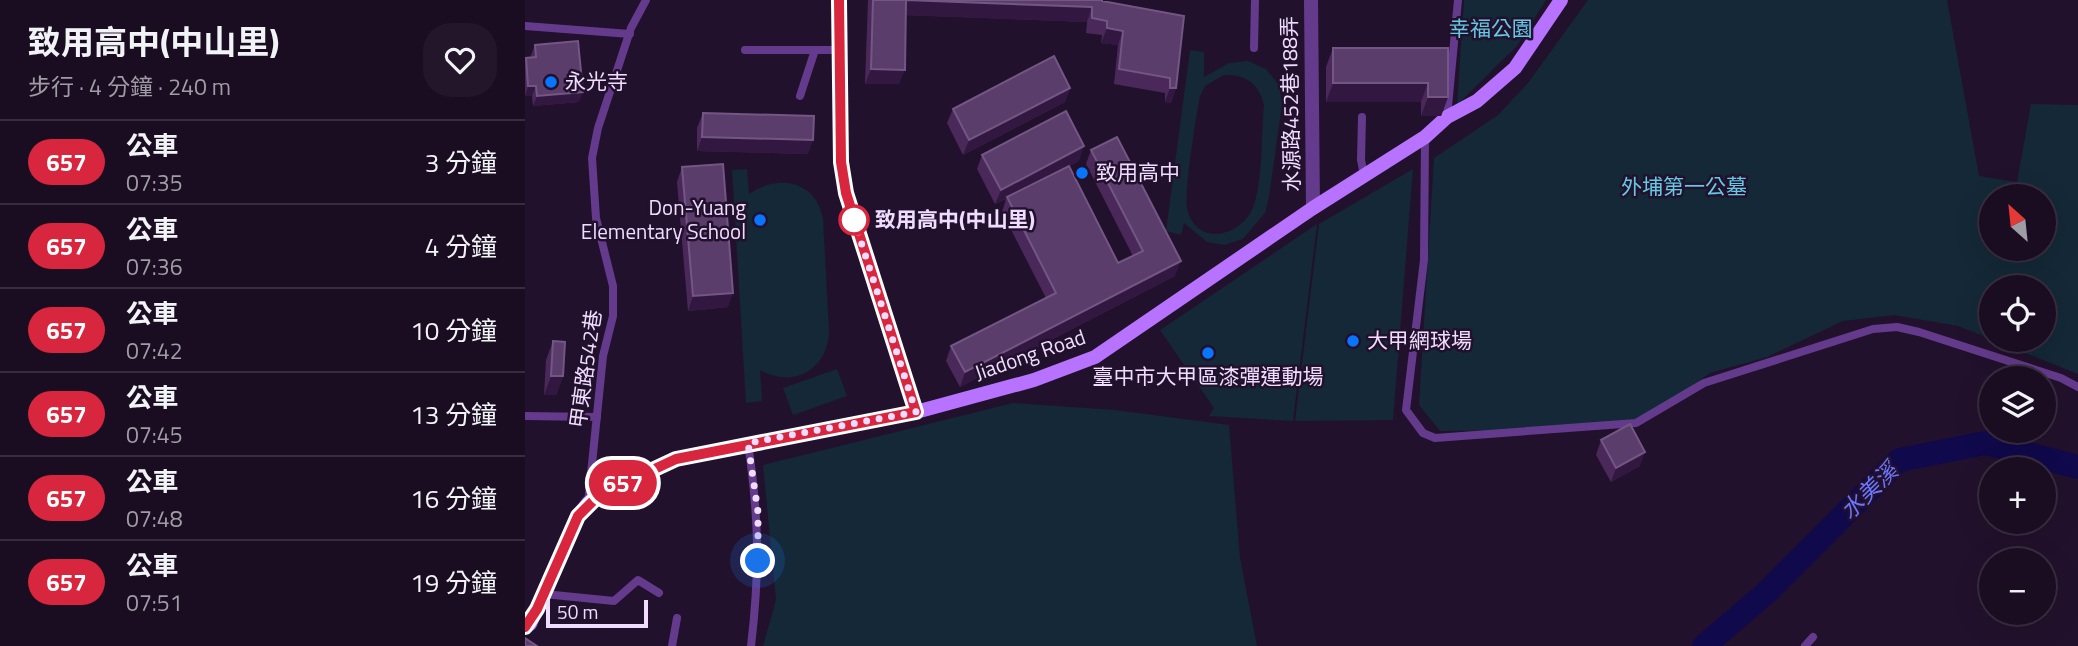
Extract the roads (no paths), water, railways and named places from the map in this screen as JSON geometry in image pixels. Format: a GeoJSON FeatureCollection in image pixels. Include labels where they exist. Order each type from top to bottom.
{"type":"FeatureCollection","features":[{"type":"Feature","properties":{"kind":"street"},"geometry":{"type":"LineString","coordinates":[[839,0],[841,162],[846,193],[916,412]]}},
{"type":"Feature","properties":{"kind":"street","name":"水源路452巷188弄"},"geometry":{"type":"LineString","coordinates":[[1311,0],[1313,208]]}},
{"type":"Feature","properties":{"kind":"street","name":"Jiadong Road"},"geometry":{"type":"LineString","coordinates":[[588,503],[676,459],[916,412],[1023,384],[1095,357],[1313,208],[1425,137],[1447,117],[1476,101],[1515,68],[1561,0]]}},
{"type":"Feature","properties":{"kind":"street"},"geometry":{"type":"LineString","coordinates":[[525,627],[544,594],[566,538],[588,503]]}},
{"type":"Feature","properties":{"kind":"lane","name":"甲東路542巷"},"geometry":{"type":"LineString","coordinates":[[588,503],[603,356],[613,316],[613,286],[596,218],[592,158],[598,128],[630,34],[646,0]]}},
{"type":"Feature","properties":{"kind":"lane","name":"水源路452巷188弄"},"geometry":{"type":"LineString","coordinates":[[1254,48],[1255,0]]}},
{"type":"Feature","properties":{"kind":"lane"},"geometry":{"type":"LineString","coordinates":[[1447,117],[1458,0]]}},
{"type":"Feature","properties":{"kind":"lane"},"geometry":{"type":"LineString","coordinates":[[525,26],[630,34]]}},
{"type":"Feature","properties":{"kind":"lane"},"geometry":{"type":"LineString","coordinates":[[745,50],[839,50]]}},
{"type":"Feature","properties":{"kind":"lane"},"geometry":{"type":"LineString","coordinates":[[800,96],[815,50]]}},
{"type":"Feature","properties":{"kind":"lane"},"geometry":{"type":"LineString","coordinates":[[1362,117],[1361,160],[1364,175]]}},
{"type":"Feature","properties":{"kind":"lane"},"geometry":{"type":"LineString","coordinates":[[1425,137],[1424,260],[1406,410],[1423,433],[1435,438],[1636,423],[1704,383],[1873,329],[1897,327],[2061,378],[2078,387]]}},
{"type":"Feature","properties":{"kind":"lane"},"geometry":{"type":"LineString","coordinates":[[525,416],[597,417]]}},
{"type":"Feature","properties":{"kind":"lane"},"geometry":{"type":"LineString","coordinates":[[748,443],[758,512],[758,586],[751,646]]}},
{"type":"Feature","properties":{"kind":"lane"},"geometry":{"type":"LineString","coordinates":[[544,594],[614,601],[638,580],[659,593]]}},
{"type":"Feature","properties":{"kind":"lane"},"geometry":{"type":"LineString","coordinates":[[671,646],[677,618]]}},
{"type":"Feature","properties":{"kind":"lane"},"geometry":{"type":"LineString","coordinates":[[1805,646],[1813,637]]}},
{"type":"Feature","properties":{"kind":"waterway","name":"水美溪"},"geometry":{"type":"LineString","coordinates":[[1704,646],[1766,593],[1899,460],[1985,443],[2078,467]]}},
{"type":"Feature","properties":{"kind":"place","name":"永光寺"},"geometry":{"type":"Point","coordinates":[551,82]}},
{"type":"Feature","properties":{"kind":"place","name":"致用高中"},"geometry":{"type":"Point","coordinates":[1082,173]}},
{"type":"Feature","properties":{"kind":"place","name":"Don-Yuang Elementary School"},"geometry":{"type":"Point","coordinates":[760,220]}},
{"type":"Feature","properties":{"kind":"place","name":"致用高中(中山里)"},"geometry":{"type":"Point","coordinates":[854,220]}},
{"type":"Feature","properties":{"kind":"place","name":"大甲網球場"},"geometry":{"type":"Point","coordinates":[1353,341]}},
{"type":"Feature","properties":{"kind":"place","name":"臺中市大甲區漆彈運動場"},"geometry":{"type":"Point","coordinates":[1208,353]}},
{"type":"Feature","properties":{"kind":"park label","name":"幸福公園"},"geometry":{"type":"Point","coordinates":[1491,29]}},
{"type":"Feature","properties":{"kind":"park label","name":"外埔第一公墓"},"geometry":{"type":"Point","coordinates":[1684,187]}}]}
